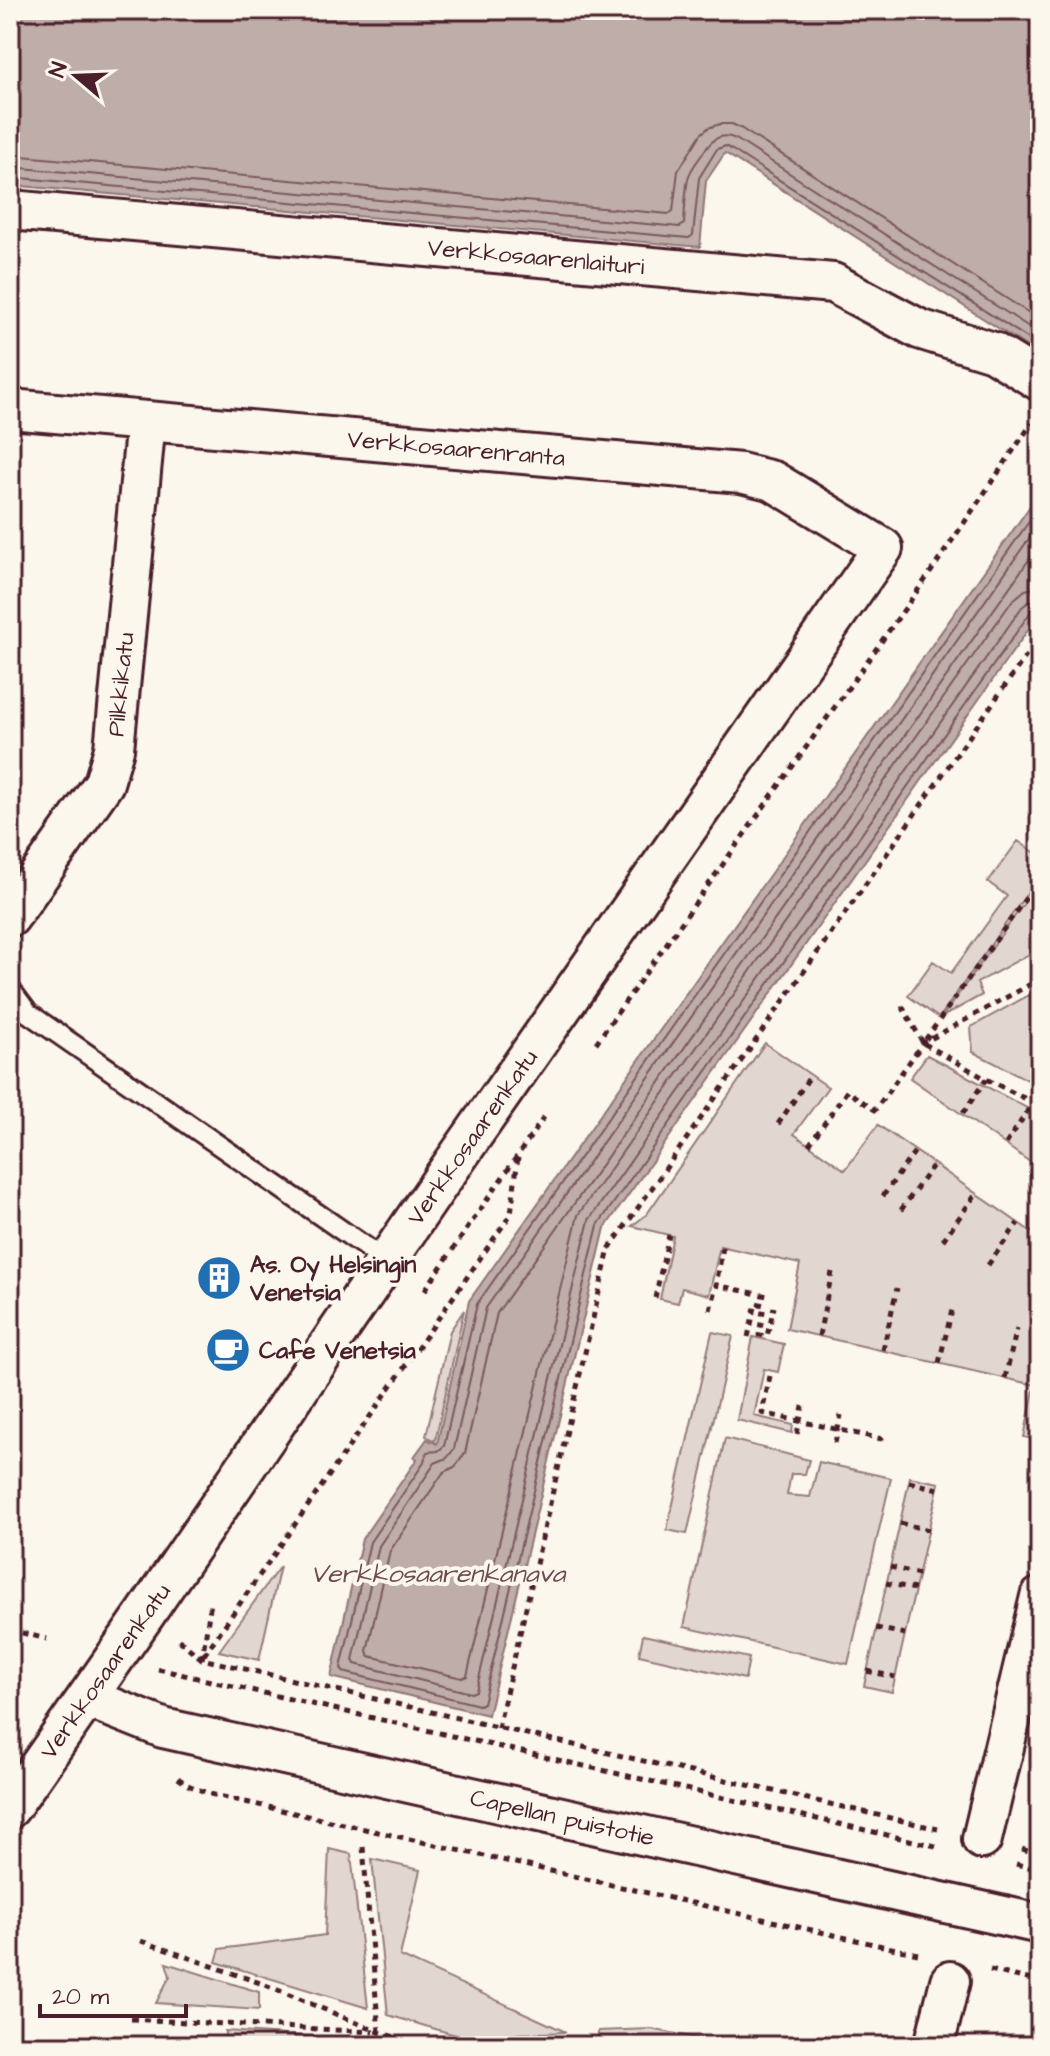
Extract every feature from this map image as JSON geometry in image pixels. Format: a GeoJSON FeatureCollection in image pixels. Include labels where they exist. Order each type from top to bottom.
{"type":"FeatureCollection","features":[{"type":"Feature","properties":{"kind":"street","name":"Verkkosaarenlaituri"},"geometry":{"type":"LineString","coordinates":[[10,210],[833,283],[919,329],[993,352],[1040,381]]}},
{"type":"Feature","properties":{"kind":"street","name":"Verkkosaarenranta"},"geometry":{"type":"LineString","coordinates":[[10,409],[741,473],[773,481],[883,548]]}},
{"type":"Feature","properties":{"kind":"street","name":"Pilkkikatu"},"geometry":{"type":"LineString","coordinates":[[10,917],[104,783],[114,749],[146,421]]}},
{"type":"Feature","properties":{"kind":"street","name":"Verkkosaarenkatu"},"geometry":{"type":"LineString","coordinates":[[10,1808],[443,1178],[883,548]]}},
{"type":"Feature","properties":{"kind":"street"},"geometry":{"type":"LineString","coordinates":[[978,1850],[1040,1597]]}},
{"type":"Feature","properties":{"kind":"street","name":"Capellan puistotie"},"geometry":{"type":"LineString","coordinates":[[88,1698],[163,1728],[1040,1924]]}},
{"type":"Feature","properties":{"kind":"street"},"geometry":{"type":"LineString","coordinates":[[934,2046],[951,1968]]}},
{"type":"Feature","properties":{"kind":"lane"},"geometry":{"type":"LineString","coordinates":[[10,989],[28,1013],[386,1261]]}},
{"type":"Feature","properties":{"kind":"path"},"geometry":{"type":"LineString","coordinates":[[592,1049],[930,573],[1040,412]]}},
{"type":"Feature","properties":{"kind":"path"},"geometry":{"type":"LineString","coordinates":[[498,1728],[609,1249],[1040,636]]}},
{"type":"Feature","properties":{"kind":"path"},"geometry":{"type":"LineString","coordinates":[[809,1145],[847,1091],[875,1110],[1040,878]]}},
{"type":"Feature","properties":{"kind":"path"},"geometry":{"type":"LineString","coordinates":[[923,1043],[1040,979]]}},
{"type":"Feature","properties":{"kind":"path"},"geometry":{"type":"LineString","coordinates":[[902,1006],[923,1043],[1040,1106]]}},
{"type":"Feature","properties":{"kind":"path"},"geometry":{"type":"LineString","coordinates":[[778,1124],[811,1075]]}},
{"type":"Feature","properties":{"kind":"path"},"geometry":{"type":"LineString","coordinates":[[963,1113],[986,1079]]}},
{"type":"Feature","properties":{"kind":"path"},"geometry":{"type":"LineString","coordinates":[[1006,1144],[1033,1103]]}},
{"type":"Feature","properties":{"kind":"path"},"geometry":{"type":"LineString","coordinates":[[419,1299],[550,1109]]}},
{"type":"Feature","properties":{"kind":"path"},"geometry":{"type":"LineString","coordinates":[[883,1196],[915,1151]]}},
{"type":"Feature","properties":{"kind":"path"},"geometry":{"type":"LineString","coordinates":[[202,1659],[511,1214],[519,1154]]}},
{"type":"Feature","properties":{"kind":"path"},"geometry":{"type":"LineString","coordinates":[[901,1210],[934,1164]]}},
{"type":"Feature","properties":{"kind":"path"},"geometry":{"type":"LineString","coordinates":[[943,1240],[976,1194]]}},
{"type":"Feature","properties":{"kind":"path"},"geometry":{"type":"LineString","coordinates":[[988,1265],[1018,1223]]}},
{"type":"Feature","properties":{"kind":"path"},"geometry":{"type":"LineString","coordinates":[[655,1298],[669,1235]]}},
{"type":"Feature","properties":{"kind":"path"},"geometry":{"type":"LineString","coordinates":[[710,1310],[723,1247]]}},
{"type":"Feature","properties":{"kind":"path"},"geometry":{"type":"LineString","coordinates":[[819,1336],[832,1272]]}},
{"type":"Feature","properties":{"kind":"path"},"geometry":{"type":"LineString","coordinates":[[1032,1287],[1040,1275]]}},
{"type":"Feature","properties":{"kind":"path"},"geometry":{"type":"LineString","coordinates":[[716,1285],[772,1297]]}},
{"type":"Feature","properties":{"kind":"path"},"geometry":{"type":"LineString","coordinates":[[883,1350],[897,1288]]}},
{"type":"Feature","properties":{"kind":"path"},"geometry":{"type":"LineString","coordinates":[[748,1337],[756,1303],[764,1305],[759,1335],[767,1336],[774,1307]]}},
{"type":"Feature","properties":{"kind":"path"},"geometry":{"type":"LineString","coordinates":[[939,1363],[953,1306]]}},
{"type":"Feature","properties":{"kind":"path"},"geometry":{"type":"LineString","coordinates":[[1005,1378],[1017,1328]]}},
{"type":"Feature","properties":{"kind":"path"},"geometry":{"type":"LineString","coordinates":[[770,1376],[762,1413],[882,1439],[881,1444]]}},
{"type":"Feature","properties":{"kind":"path"},"geometry":{"type":"LineString","coordinates":[[797,1434],[803,1406]]}},
{"type":"Feature","properties":{"kind":"path"},"geometry":{"type":"LineString","coordinates":[[835,1443],[841,1415]]}},
{"type":"Feature","properties":{"kind":"path"},"geometry":{"type":"LineString","coordinates":[[909,1482],[938,1489]]}},
{"type":"Feature","properties":{"kind":"path"},"geometry":{"type":"LineString","coordinates":[[900,1523],[929,1530]]}},
{"type":"Feature","properties":{"kind":"path"},"geometry":{"type":"LineString","coordinates":[[890,1567],[919,1574]]}},
{"type":"Feature","properties":{"kind":"path"},"geometry":{"type":"LineString","coordinates":[[886,1583],[915,1589]]}},
{"type":"Feature","properties":{"kind":"path"},"geometry":{"type":"LineString","coordinates":[[202,1659],[211,1598]]}},
{"type":"Feature","properties":{"kind":"path"},"geometry":{"type":"LineString","coordinates":[[146,1613],[202,1659],[498,1728],[978,1850],[1040,1870]]}},
{"type":"Feature","properties":{"kind":"path"},"geometry":{"type":"LineString","coordinates":[[876,1628],[905,1634]]}},
{"type":"Feature","properties":{"kind":"path"},"geometry":{"type":"LineString","coordinates":[[10,1630],[47,1639]]}},
{"type":"Feature","properties":{"kind":"path"},"geometry":{"type":"LineString","coordinates":[[156,1669],[978,1850]]}},
{"type":"Feature","properties":{"kind":"path"},"geometry":{"type":"LineString","coordinates":[[867,1671],[895,1677]]}},
{"type":"Feature","properties":{"kind":"path"},"geometry":{"type":"LineString","coordinates":[[177,1778],[210,1794],[951,1968],[1040,1982]]}},
{"type":"Feature","properties":{"kind":"path"},"geometry":{"type":"LineString","coordinates":[[363,1847],[379,2032],[377,2046]]}},
{"type":"Feature","properties":{"kind":"path"},"geometry":{"type":"LineString","coordinates":[[141,1941],[263,1984],[379,2032],[422,2046]]}},
{"type":"Feature","properties":{"kind":"path"},"geometry":{"type":"LineString","coordinates":[[131,2019],[379,2032]]}},
{"type":"Feature","properties":{"kind":"shaded area"},"geometry":{"type":"Polygon","coordinates":[[[1018,841],[1040,856],[1040,875],[939,1018],[908,996],[933,961],[951,973],[1007,896],[988,882],[1018,841]]]}},
{"type":"Feature","properties":{"kind":"shaded area"},"geometry":{"type":"Polygon","coordinates":[[[1040,881],[1040,948],[977,983],[982,995],[942,1017],[1040,881]]]}},
{"type":"Feature","properties":{"kind":"shaded area"},"geometry":{"type":"Polygon","coordinates":[[[1040,989],[1040,1086],[973,1052],[971,1027],[1040,989]]]}},
{"type":"Feature","properties":{"kind":"shaded area"},"geometry":{"type":"Polygon","coordinates":[[[765,1043],[828,1087],[794,1134],[845,1170],[878,1125],[1040,1238],[1040,1422],[1033,1439],[1024,1437],[1035,1385],[787,1329],[800,1264],[720,1246],[709,1295],[682,1288],[678,1303],[660,1299],[673,1236],[632,1226],[647,1214],[765,1043]]]}},
{"type":"Feature","properties":{"kind":"shaded area"},"geometry":{"type":"Polygon","coordinates":[[[927,1055],[1040,1115],[1040,1169],[910,1078],[927,1055]]]}},
{"type":"Feature","properties":{"kind":"shaded area"},"geometry":{"type":"Polygon","coordinates":[[[464,1310],[435,1441],[426,1436],[450,1331],[464,1310]]]}},
{"type":"Feature","properties":{"kind":"shaded area"},"geometry":{"type":"Polygon","coordinates":[[[712,1332],[733,1336],[687,1534],[667,1530],[712,1332]]]}},
{"type":"Feature","properties":{"kind":"shaded area"},"geometry":{"type":"Polygon","coordinates":[[[753,1337],[784,1344],[778,1372],[764,1369],[754,1416],[793,1425],[792,1433],[737,1420],[753,1337]]]}},
{"type":"Feature","properties":{"kind":"shaded area"},"geometry":{"type":"Polygon","coordinates":[[[725,1438],[809,1460],[805,1474],[791,1474],[787,1495],[810,1497],[819,1462],[891,1478],[848,1664],[684,1627],[725,1438]]]}},
{"type":"Feature","properties":{"kind":"shaded area"},"geometry":{"type":"Polygon","coordinates":[[[910,1477],[939,1483],[892,1692],[864,1686],[910,1477]]]}},
{"type":"Feature","properties":{"kind":"shaded area"},"geometry":{"type":"Polygon","coordinates":[[[280,1566],[259,1660],[219,1651],[280,1566]]]}},
{"type":"Feature","properties":{"kind":"shaded area"},"geometry":{"type":"Polygon","coordinates":[[[643,1635],[749,1658],[745,1679],[639,1655],[643,1635]]]}},
{"type":"Feature","properties":{"kind":"shaded area"},"geometry":{"type":"Polygon","coordinates":[[[329,1849],[351,1854],[368,2008],[216,1962],[220,1949],[325,1935],[329,1849]]]}},
{"type":"Feature","properties":{"kind":"shaded area"},"geometry":{"type":"Polygon","coordinates":[[[372,1859],[420,1870],[400,1956],[566,2032],[516,2034],[515,2046],[493,2046],[388,2015],[372,1859]]]}},
{"type":"Feature","properties":{"kind":"shaded area"},"geometry":{"type":"Polygon","coordinates":[[[166,1963],[259,1992],[259,2010],[156,2003],[170,1976],[166,1963]]]}},
{"type":"Feature","properties":{"kind":"shaded area"},"geometry":{"type":"Polygon","coordinates":[[[651,2029],[712,2041],[712,2046],[598,2046],[598,2031],[651,2029]]]}},
{"type":"Feature","properties":{"kind":"shaded area"},"geometry":{"type":"Polygon","coordinates":[[[225,2031],[342,2039],[342,2046],[225,2046],[225,2031]]]}},
{"type":"Feature","properties":{"kind":"water"},"geometry":{"type":"Polygon","coordinates":[[[10,10],[1040,10],[1040,355],[725,153],[706,181],[700,247],[10,185],[10,10]]]}},
{"type":"Feature","properties":{"kind":"water","name":"Verkkosaarenkanava"},"geometry":{"type":"Polygon","coordinates":[[[1040,492],[1040,613],[605,1228],[488,1715],[331,1677],[362,1539],[417,1459],[414,1457],[427,1439],[437,1444],[469,1301],[1040,492]]]}},
{"type":"Feature","properties":{"kind":"place","name":"As. Oy Helsingin Venetsia"},"geometry":{"type":"Point","coordinates":[219,1278]}},
{"type":"Feature","properties":{"kind":"place","name":"Cafe Venetsia"},"geometry":{"type":"Point","coordinates":[228,1350]}}]}
